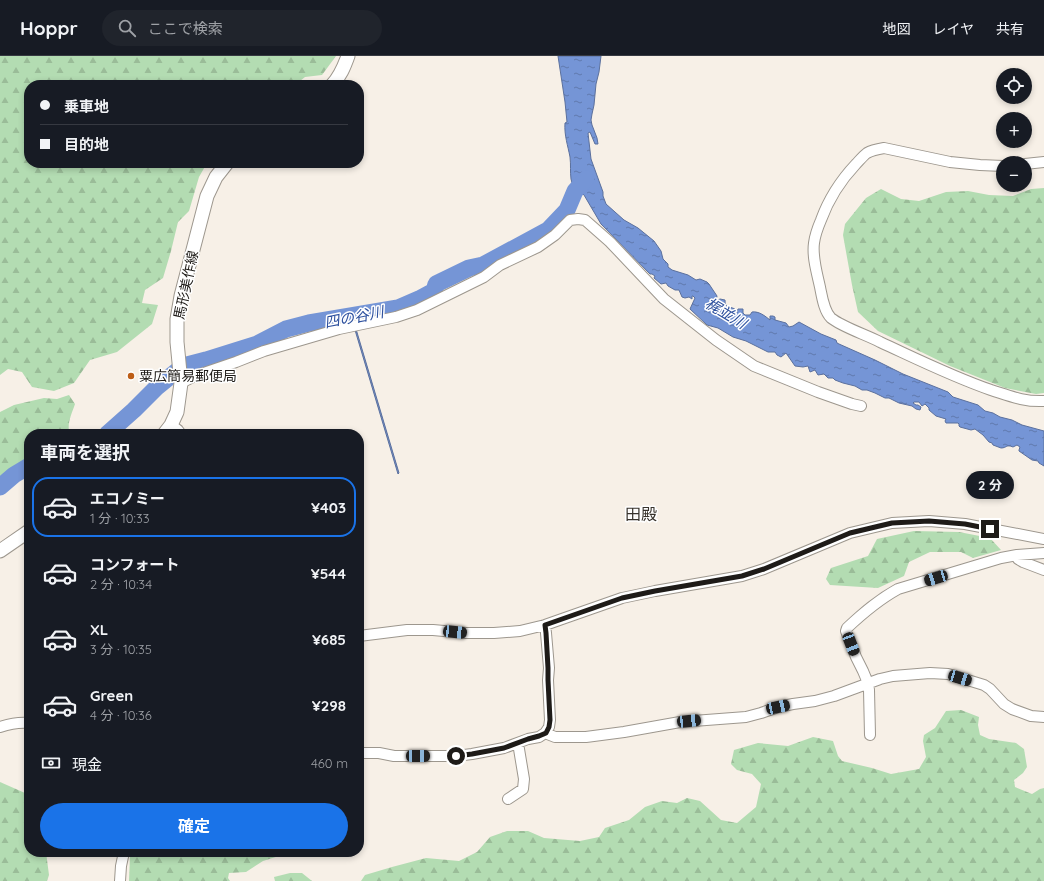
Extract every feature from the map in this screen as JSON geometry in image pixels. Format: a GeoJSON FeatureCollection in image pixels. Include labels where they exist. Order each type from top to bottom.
{"type":"FeatureCollection","features":[{"type":"Feature","properties":{"kind":"main road"},"geometry":{"type":"LineString","coordinates":[[337,80],[348,56]]}},
{"type":"Feature","properties":{"kind":"main road","name":"馬形美作線"},"geometry":{"type":"LineString","coordinates":[[167,429],[177,412],[181,381],[177,342],[177,319],[180,296],[207,196],[216,177],[223,168]]}},
{"type":"Feature","properties":{"kind":"main road"},"geometry":{"type":"LineString","coordinates":[[0,551],[24,535]]}},
{"type":"Feature","properties":{"kind":"street"},"geometry":{"type":"LineString","coordinates":[[996,166],[950,162],[884,148],[874,150],[866,154],[844,178],[826,205],[817,230],[813,252],[826,311],[831,318],[929,365],[971,383],[1017,398],[1032,401],[1044,401]]}},
{"type":"Feature","properties":{"kind":"street"},"geometry":{"type":"LineString","coordinates":[[1032,163],[1044,162]]}},
{"type":"Feature","properties":{"kind":"street"},"geometry":{"type":"LineString","coordinates":[[181,381],[293,342],[339,329],[396,317],[416,310],[484,277],[500,265],[538,247],[555,235],[570,220],[578,219],[585,220],[610,242],[664,299],[716,340],[754,366],[818,392],[861,406]]}},
{"type":"Feature","properties":{"kind":"street"},"geometry":{"type":"LineString","coordinates":[[364,635],[407,630],[494,633],[545,625],[622,598],[742,576],[764,569],[850,533],[892,523],[929,521],[965,524],[1044,539]]}},
{"type":"Feature","properties":{"kind":"street"},"geometry":{"type":"LineString","coordinates":[[870,735],[868,683],[846,631],[847,628],[884,596],[898,589],[994,560],[1017,555],[1044,553]]}},
{"type":"Feature","properties":{"kind":"street"},"geometry":{"type":"LineString","coordinates":[[1017,555],[1018,559],[1023,562],[1044,570]]}},
{"type":"Feature","properties":{"kind":"street"},"geometry":{"type":"LineString","coordinates":[[364,753],[379,753],[394,756],[456,756],[504,748],[546,733],[550,720],[545,625]]}},
{"type":"Feature","properties":{"kind":"street"},"geometry":{"type":"LineString","coordinates":[[546,733],[554,737],[586,737],[680,722],[746,717],[778,707],[815,701],[834,696],[856,689],[880,678],[930,673],[948,674],[984,685],[990,689],[1004,704],[1012,709],[1031,716],[1044,717]]}},
{"type":"Feature","properties":{"kind":"street"},"geometry":{"type":"LineString","coordinates":[[0,727],[8,724],[24,723]]}},
{"type":"Feature","properties":{"kind":"street"},"geometry":{"type":"LineString","coordinates":[[508,799],[523,789],[524,779],[518,743]]}},
{"type":"Feature","properties":{"kind":"street"},"geometry":{"type":"LineString","coordinates":[[120,881],[123,857]]}},
{"type":"Feature","properties":{"kind":"green space"},"geometry":{"type":"Polygon","coordinates":[[[0,56],[336,56],[322,75],[305,77],[301,80],[24,80],[24,168],[204,168],[199,177],[189,211],[178,222],[163,278],[145,290],[142,303],[158,305],[152,324],[117,352],[90,360],[74,383],[54,391],[32,387],[22,372],[8,369],[0,375],[0,56]]]}},
{"type":"Feature","properties":{"kind":"green space"},"geometry":{"type":"Polygon","coordinates":[[[1044,188],[1044,393],[1036,394],[1005,388],[950,366],[878,331],[858,312],[843,235],[845,224],[866,198],[881,189],[901,199],[919,201],[946,192],[968,191],[989,195],[1013,196],[1023,192],[1032,192],[1032,189],[1044,188]]]}},
{"type":"Feature","properties":{"kind":"green space"},"geometry":{"type":"Polygon","coordinates":[[[69,395],[75,404],[69,423],[69,429],[24,429],[24,465],[16,469],[0,483],[0,412],[14,405],[44,398],[57,399],[69,395]]]}},
{"type":"Feature","properties":{"kind":"green space"},"geometry":{"type":"Polygon","coordinates":[[[914,531],[959,532],[990,538],[1001,550],[973,558],[961,552],[930,552],[909,562],[904,576],[878,588],[830,585],[826,579],[831,568],[868,556],[877,539],[914,531]]]}},
{"type":"Feature","properties":{"kind":"green space"},"geometry":{"type":"Polygon","coordinates":[[[961,710],[979,717],[978,725],[980,735],[989,739],[1016,743],[1024,749],[1027,767],[1023,773],[1014,780],[1015,787],[1032,794],[1044,788],[1044,881],[361,881],[365,875],[426,858],[459,861],[477,852],[490,837],[507,831],[528,831],[544,838],[580,841],[599,837],[605,828],[629,820],[645,807],[662,801],[677,803],[687,798],[700,801],[721,820],[737,823],[756,807],[761,784],[752,774],[737,770],[731,764],[734,750],[758,743],[788,746],[813,737],[833,741],[838,756],[842,761],[891,774],[919,769],[926,757],[923,741],[924,735],[935,728],[946,711],[961,710]]]}},
{"type":"Feature","properties":{"kind":"green space"},"geometry":{"type":"Polygon","coordinates":[[[0,782],[24,793],[24,857],[47,857],[49,875],[47,881],[0,881],[0,782]]]}},
{"type":"Feature","properties":{"kind":"green space"},"geometry":{"type":"Polygon","coordinates":[[[130,857],[276,857],[263,861],[246,872],[229,873],[228,878],[230,881],[129,881],[130,857]]]}},
{"type":"Feature","properties":{"kind":"green space"},"geometry":{"type":"Polygon","coordinates":[[[290,873],[302,873],[312,881],[275,881],[274,877],[290,873]]]}},
{"type":"Feature","properties":{"kind":"water","name":"梶並川"},"geometry":{"type":"Polygon","coordinates":[[[558,56],[601,56],[591,120],[598,144],[595,144],[590,132],[588,133],[591,159],[606,204],[624,220],[638,228],[654,241],[661,251],[663,259],[668,264],[668,267],[696,280],[700,279],[707,282],[717,296],[716,301],[720,299],[725,300],[727,306],[735,309],[736,312],[738,309],[743,309],[743,313],[745,315],[750,315],[752,312],[757,312],[770,320],[770,316],[773,316],[775,317],[775,320],[786,323],[789,327],[799,322],[836,340],[839,344],[903,374],[948,392],[953,397],[978,405],[985,411],[1000,417],[1044,431],[1044,466],[1038,461],[1032,460],[1019,451],[1020,447],[1017,445],[1013,447],[1008,446],[1001,448],[993,445],[975,429],[971,430],[960,427],[958,423],[946,423],[946,419],[936,416],[925,404],[922,406],[919,402],[914,402],[913,403],[921,407],[920,410],[916,409],[912,406],[899,403],[867,390],[862,390],[833,378],[828,378],[824,374],[818,375],[815,370],[810,372],[808,366],[795,366],[786,353],[781,357],[775,352],[768,352],[746,341],[733,337],[718,328],[707,325],[690,309],[695,298],[693,296],[692,299],[689,297],[682,297],[679,290],[675,290],[666,283],[661,284],[654,278],[655,276],[650,274],[601,224],[584,195],[582,193],[578,193],[574,187],[571,179],[570,157],[565,132],[565,123],[567,122],[558,56]]]}},
{"type":"Feature","properties":{"kind":"water"},"geometry":{"type":"Polygon","coordinates":[[[356,329],[399,473],[398,474],[355,330],[356,329]]]}},
{"type":"Feature","properties":{"kind":"waterway","name":"四の谷川"},"geometry":{"type":"LineString","coordinates":[[113,429],[156,388],[183,366],[257,344],[286,329],[309,323],[398,308],[421,298],[434,291],[436,284],[469,268],[483,265],[548,230],[567,210],[575,191],[586,179]]}},
{"type":"Feature","properties":{"kind":"waterway","name":"四の谷川"},"geometry":{"type":"LineString","coordinates":[[0,487],[24,469]]}},
{"type":"Feature","properties":{"kind":"place","name":"粟広簡易郵便局"},"geometry":{"type":"Point","coordinates":[131,376]}},
{"type":"Feature","properties":{"kind":"district","name":"田殿"},"geometry":{"type":"Point","coordinates":[641,514]}},
{"type":"Feature","properties":{"kind":"route"},"geometry":{"type":"LineString","coordinates":[[456,756],[504,748],[546,733],[550,720],[545,625],[622,598],[742,576],[764,569],[850,533],[892,523],[929,521],[965,524],[990,529]]}}]}
